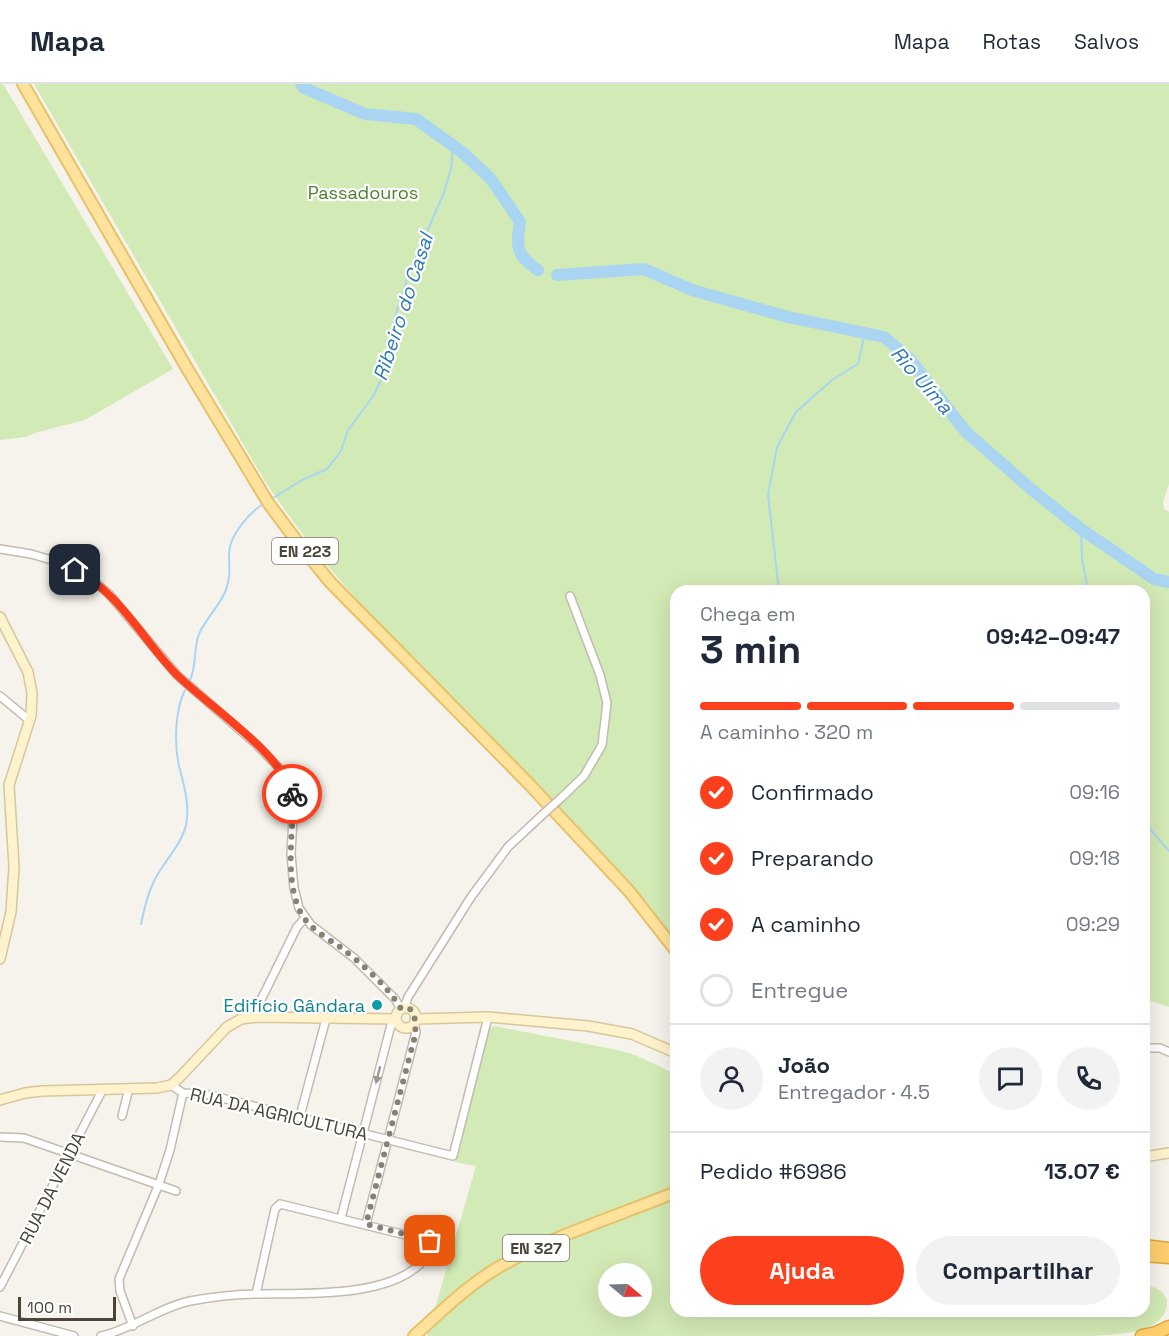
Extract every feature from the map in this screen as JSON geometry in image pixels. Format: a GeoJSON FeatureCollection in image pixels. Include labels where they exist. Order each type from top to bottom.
{"type":"FeatureCollection","features":[{"type":"Feature","properties":{"kind":"highway"},"geometry":{"type":"LineString","coordinates":[[1150,1247],[1169,1249]]}},
{"type":"Feature","properties":{"kind":"highway"},"geometry":{"type":"LineString","coordinates":[[1157,1256],[1169,1263]]}},
{"type":"Feature","properties":{"kind":"highway"},"geometry":{"type":"LineString","coordinates":[[1142,1336],[1169,1327]]}},
{"type":"Feature","properties":{"kind":"main road","name":"EN 223"},"geometry":{"type":"LineString","coordinates":[[23,84],[188,370],[269,504],[299,544],[330,582],[530,785],[629,891],[670,943]]}},
{"type":"Feature","properties":{"kind":"main road"},"geometry":{"type":"LineString","coordinates":[[0,617],[28,672],[32,693],[29,720],[9,785],[14,867],[11,912],[0,959]]}},
{"type":"Feature","properties":{"kind":"main road"},"geometry":{"type":"LineString","coordinates":[[415,1021],[412,1011],[402,1009],[397,1013],[396,1020],[406,1028],[415,1021],[488,1017],[524,1019],[619,1031],[670,1050]]}},
{"type":"Feature","properties":{"kind":"main road"},"geometry":{"type":"LineString","coordinates":[[0,1100],[42,1091],[157,1088],[171,1085],[227,1027],[240,1019],[256,1017],[396,1020]]}},
{"type":"Feature","properties":{"kind":"main road"},"geometry":{"type":"LineString","coordinates":[[1150,1156],[1169,1153]]}},
{"type":"Feature","properties":{"kind":"main road","name":"EN 327"},"geometry":{"type":"LineString","coordinates":[[414,1336],[497,1268],[525,1253],[670,1193]]}},
{"type":"Feature","properties":{"kind":"street"},"geometry":{"type":"LineString","coordinates":[[0,549],[31,554],[62,563],[89,577],[109,594],[177,675],[256,744],[282,771],[294,800],[292,865],[299,908],[305,918],[354,958],[402,1009],[471,897],[508,847],[584,776],[602,745],[607,703],[600,675],[570,596]]}},
{"type":"Feature","properties":{"kind":"street"},"geometry":{"type":"LineString","coordinates":[[0,696],[29,720]]}},
{"type":"Feature","properties":{"kind":"street"},"geometry":{"type":"LineString","coordinates":[[256,1017],[257,1008],[297,927],[305,918]]}},
{"type":"Feature","properties":{"kind":"street","name":"RUA DA AGRICULTURA"},"geometry":{"type":"LineString","coordinates":[[171,1085],[183,1093],[210,1095],[453,1156],[488,1017]]}},
{"type":"Feature","properties":{"kind":"street"},"geometry":{"type":"LineString","coordinates":[[300,1116],[326,1018]]}},
{"type":"Feature","properties":{"kind":"street"},"geometry":{"type":"LineString","coordinates":[[341,1218],[391,1025],[396,1020]]}},
{"type":"Feature","properties":{"kind":"street"},"geometry":{"type":"LineString","coordinates":[[366,1224],[416,1032],[415,1021]]}},
{"type":"Feature","properties":{"kind":"street"},"geometry":{"type":"LineString","coordinates":[[1150,1048],[1160,1048],[1169,1052]]}},
{"type":"Feature","properties":{"kind":"street"},"geometry":{"type":"LineString","coordinates":[[122,1116],[129,1088]]}},
{"type":"Feature","properties":{"kind":"street","name":"RUA DA VENDA"},"geometry":{"type":"LineString","coordinates":[[0,1287],[103,1089]]}},
{"type":"Feature","properties":{"kind":"street"},"geometry":{"type":"LineString","coordinates":[[133,1326],[120,1291],[119,1279],[159,1184],[170,1150],[183,1093]]}},
{"type":"Feature","properties":{"kind":"street"},"geometry":{"type":"LineString","coordinates":[[0,1137],[24,1138],[176,1191]]}},
{"type":"Feature","properties":{"kind":"street"},"geometry":{"type":"LineString","coordinates":[[101,1336],[133,1326],[187,1302],[256,1294],[347,1291],[393,1281],[417,1268],[432,1250],[433,1245],[430,1241],[366,1224],[277,1205],[256,1294]]}},
{"type":"Feature","properties":{"kind":"street"},"geometry":{"type":"LineString","coordinates":[[0,1317],[74,1336]]}},
{"type":"Feature","properties":{"kind":"green space"},"geometry":{"type":"Polygon","coordinates":[[[0,84],[3,84],[173,369],[85,420],[25,437],[0,440],[0,84]]]}},
{"type":"Feature","properties":{"kind":"green space","name":"Passadouros"},"geometry":{"type":"Polygon","coordinates":[[[34,84],[1169,84],[1169,484],[1163,502],[1164,509],[1169,512],[1169,1007],[1150,1001],[1150,585],[670,585],[670,935],[556,810],[366,610],[312,547],[263,478],[34,84]]]}},
{"type":"Feature","properties":{"kind":"green space"},"geometry":{"type":"Polygon","coordinates":[[[494,1026],[618,1050],[670,1071],[670,1317],[1150,1317],[1150,1286],[1163,1293],[1167,1300],[1165,1312],[1159,1321],[1138,1331],[1092,1336],[427,1336],[476,1166],[455,1162],[490,1028],[494,1026]]]}},
{"type":"Feature","properties":{"kind":"waterway","name":"Rio Uíma"},"geometry":{"type":"LineString","coordinates":[[301,84],[304,88],[365,114],[416,119],[462,152],[491,179],[520,222],[519,250],[525,260],[538,270]]}},
{"type":"Feature","properties":{"kind":"waterway","name":"Ribeiro do Casal"},"geometry":{"type":"LineString","coordinates":[[273,498],[302,480],[327,469],[341,451],[348,430],[374,395],[382,378],[392,340],[394,320],[409,273],[443,195],[451,169],[453,146]]}},
{"type":"Feature","properties":{"kind":"waterway","name":"Rio Uíma"},"geometry":{"type":"LineString","coordinates":[[557,275],[644,269],[692,290],[788,317],[884,337],[909,358],[966,432],[1031,489],[1081,529],[1154,579],[1169,582]]}},
{"type":"Feature","properties":{"kind":"waterway"},"geometry":{"type":"LineString","coordinates":[[778,585],[768,495],[777,447],[796,412],[832,380],[858,364],[865,333]]}},
{"type":"Feature","properties":{"kind":"waterway","name":"Ribeiro do Casal"},"geometry":{"type":"LineString","coordinates":[[190,680],[194,669],[199,634],[226,590],[230,546],[236,532],[246,519],[263,504]]}},
{"type":"Feature","properties":{"kind":"waterway"},"geometry":{"type":"LineString","coordinates":[[1081,529],[1082,558],[1087,585]]}},
{"type":"Feature","properties":{"kind":"waterway","name":"Ribeiro do Casal"},"geometry":{"type":"LineString","coordinates":[[141,924],[152,886],[184,833],[186,825],[187,803],[177,757],[176,738],[177,717],[185,690]]}},
{"type":"Feature","properties":{"kind":"waterway"},"geometry":{"type":"LineString","coordinates":[[1150,829],[1169,851]]}},
{"type":"Feature","properties":{"kind":"way so far"},"geometry":{"type":"LineString","coordinates":[[292,794],[294,800],[291,854],[294,888],[299,908],[311,925],[354,958],[395,999],[401,1009],[410,1009],[415,1016],[416,1032],[366,1224],[430,1241]]}},
{"type":"Feature","properties":{"kind":"place","name":"Edifício Gândara"},"geometry":{"type":"Point","coordinates":[377,1005]}},
{"type":"Feature","properties":{"kind":"route"},"geometry":{"type":"LineString","coordinates":[[75,570],[89,577],[109,594],[177,675],[256,744],[282,771],[292,794]]}}]}
